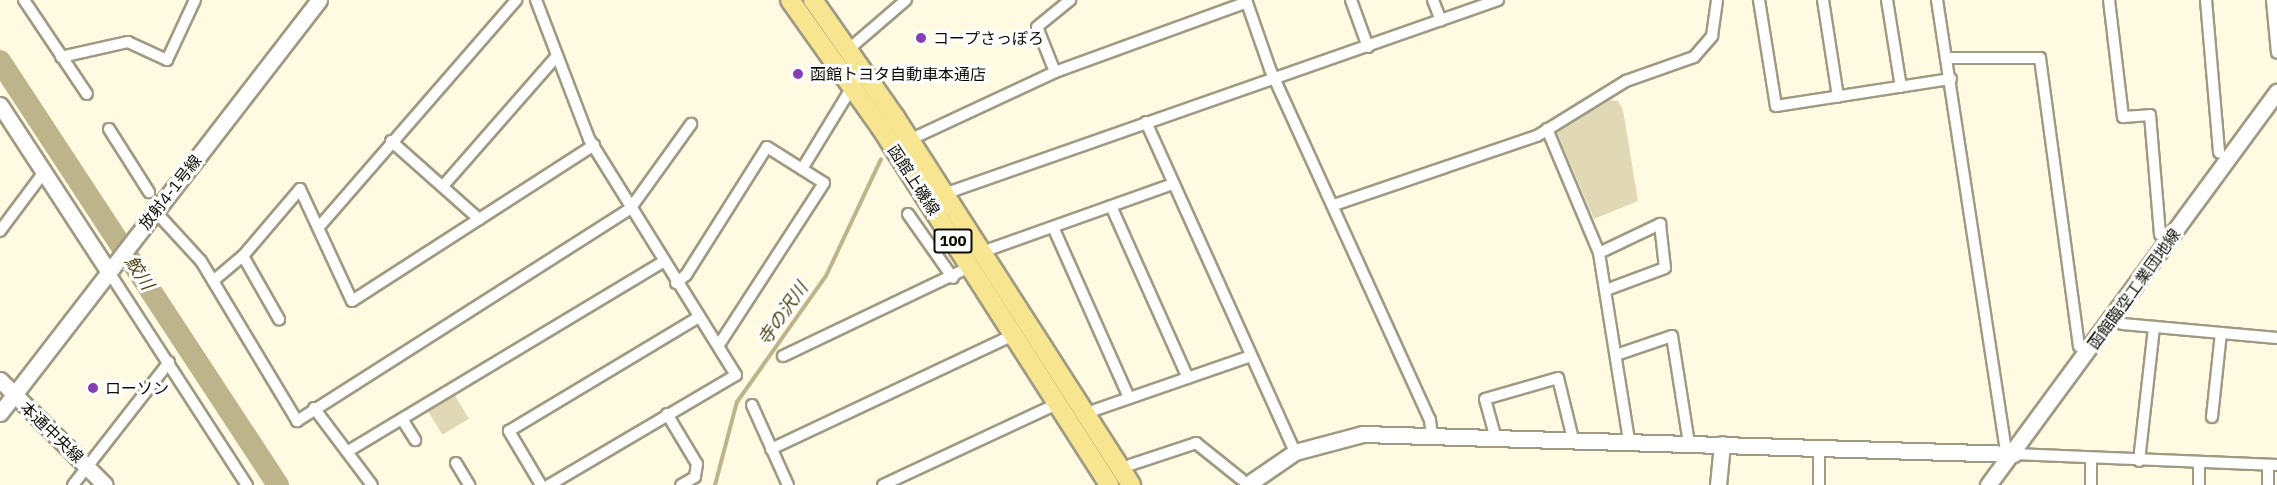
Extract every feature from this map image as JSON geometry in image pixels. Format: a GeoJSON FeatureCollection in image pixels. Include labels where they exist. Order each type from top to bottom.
{"type":"FeatureCollection","features":[{"type":"Feature","properties":{"kind":"main road","name":"函館上磯線"},"geometry":{"type":"LineString","coordinates":[[790,0],[852,87],[944,194],[1131,485]]}},
{"type":"Feature","properties":{"kind":"main road","name":"函館上磯線"},"geometry":{"type":"LineString","coordinates":[[813,0],[849,49],[970,267],[1109,485]]}},
{"type":"Feature","properties":{"kind":"street"},"geometry":{"type":"LineString","coordinates":[[24,0],[87,94]]}},
{"type":"Feature","properties":{"kind":"street"},"geometry":{"type":"LineString","coordinates":[[61,57],[128,42],[167,60],[195,0]]}},
{"type":"Feature","properties":{"kind":"street","name":"放射4-1号線"},"geometry":{"type":"LineString","coordinates":[[0,413],[319,0]]}},
{"type":"Feature","properties":{"kind":"street"},"geometry":{"type":"LineString","coordinates":[[319,227],[391,141],[516,0]]}},
{"type":"Feature","properties":{"kind":"street"},"geometry":{"type":"LineString","coordinates":[[536,0],[594,145],[630,209],[736,375],[549,485]]}},
{"type":"Feature","properties":{"kind":"street"},"geometry":{"type":"LineString","coordinates":[[849,49],[906,0]]}},
{"type":"Feature","properties":{"kind":"street"},"geometry":{"type":"LineString","coordinates":[[1055,72],[1037,27],[1070,0]]}},
{"type":"Feature","properties":{"kind":"street"},"geometry":{"type":"LineString","coordinates":[[1351,0],[1368,46]]}},
{"type":"Feature","properties":{"kind":"street"},"geometry":{"type":"LineString","coordinates":[[1433,0],[1441,21]]}},
{"type":"Feature","properties":{"kind":"street"},"geometry":{"type":"LineString","coordinates":[[944,194],[1441,21],[1482,3],[1498,0]]}},
{"type":"Feature","properties":{"kind":"street"},"geometry":{"type":"LineString","coordinates":[[1334,205],[1547,129],[1626,81],[1694,57],[1712,36],[1717,0]]}},
{"type":"Feature","properties":{"kind":"street"},"geometry":{"type":"LineString","coordinates":[[1759,0],[1776,106],[1951,79]]}},
{"type":"Feature","properties":{"kind":"street"},"geometry":{"type":"LineString","coordinates":[[1823,0],[1838,97]]}},
{"type":"Feature","properties":{"kind":"street"},"geometry":{"type":"LineString","coordinates":[[1887,0],[1901,87]]}},
{"type":"Feature","properties":{"kind":"street"},"geometry":{"type":"LineString","coordinates":[[1937,0],[2010,454]]}},
{"type":"Feature","properties":{"kind":"street"},"geometry":{"type":"LineString","coordinates":[[2109,0],[2123,117],[2150,115],[2160,235]]}},
{"type":"Feature","properties":{"kind":"street"},"geometry":{"type":"LineString","coordinates":[[2206,0],[2219,152]]}},
{"type":"Feature","properties":{"kind":"street"},"geometry":{"type":"LineString","coordinates":[[2272,0],[2277,53]]}},
{"type":"Feature","properties":{"kind":"street"},"geometry":{"type":"LineString","coordinates":[[901,144],[1055,72],[1246,1],[1276,78],[1334,205],[1432,436]]}},
{"type":"Feature","properties":{"kind":"street"},"geometry":{"type":"LineString","coordinates":[[443,186],[557,56]]}},
{"type":"Feature","properties":{"kind":"street"},"geometry":{"type":"LineString","coordinates":[[1946,58],[2040,58],[2079,346]]}},
{"type":"Feature","properties":{"kind":"street"},"geometry":{"type":"LineString","coordinates":[[802,169],[852,87]]}},
{"type":"Feature","properties":{"kind":"street","name":"函館臨空工業団地線"},"geometry":{"type":"LineString","coordinates":[[1988,485],[2277,92]]}},
{"type":"Feature","properties":{"kind":"street"},"geometry":{"type":"LineString","coordinates":[[0,105],[44,172],[112,267],[247,485]]}},
{"type":"Feature","properties":{"kind":"street"},"geometry":{"type":"LineString","coordinates":[[1146,122],[1294,452]]}},
{"type":"Feature","properties":{"kind":"street"},"geometry":{"type":"LineString","coordinates":[[155,211],[213,281],[297,421],[314,408],[630,209],[691,124]]}},
{"type":"Feature","properties":{"kind":"street"},"geometry":{"type":"LineString","coordinates":[[109,129],[149,192]]}},
{"type":"Feature","properties":{"kind":"street"},"geometry":{"type":"LineString","coordinates":[[1547,129],[1599,253],[1629,441]]}},
{"type":"Feature","properties":{"kind":"street"},"geometry":{"type":"LineString","coordinates":[[391,141],[479,219]]}},
{"type":"Feature","properties":{"kind":"street"},"geometry":{"type":"LineString","coordinates":[[213,281],[243,256],[300,189],[352,301],[594,145]]}},
{"type":"Feature","properties":{"kind":"street"},"geometry":{"type":"LineString","coordinates":[[676,283],[767,147],[824,183],[718,346]]}},
{"type":"Feature","properties":{"kind":"street"},"geometry":{"type":"LineString","coordinates":[[0,231],[44,172]]}},
{"type":"Feature","properties":{"kind":"street"},"geometry":{"type":"LineString","coordinates":[[982,252],[1173,184]]}},
{"type":"Feature","properties":{"kind":"street"},"geometry":{"type":"LineString","coordinates":[[1111,206],[1188,378]]}},
{"type":"Feature","properties":{"kind":"street"},"geometry":{"type":"LineString","coordinates":[[908,214],[953,278]]}},
{"type":"Feature","properties":{"kind":"street"},"geometry":{"type":"LineString","coordinates":[[1599,253],[1660,224],[1665,268],[1606,290]]}},
{"type":"Feature","properties":{"kind":"street"},"geometry":{"type":"LineString","coordinates":[[1053,227],[1129,398]]}},
{"type":"Feature","properties":{"kind":"street"},"geometry":{"type":"LineString","coordinates":[[243,256],[279,319]]}},
{"type":"Feature","properties":{"kind":"street"},"geometry":{"type":"LineString","coordinates":[[350,450],[663,262]]}},
{"type":"Feature","properties":{"kind":"street"},"geometry":{"type":"LineString","coordinates":[[783,356],[953,278],[970,267]]}},
{"type":"Feature","properties":{"kind":"street"},"geometry":{"type":"LineString","coordinates":[[541,485],[509,431],[699,317]]}},
{"type":"Feature","properties":{"kind":"street"},"geometry":{"type":"LineString","coordinates":[[2122,324],[2277,338]]}},
{"type":"Feature","properties":{"kind":"street"},"geometry":{"type":"LineString","coordinates":[[2139,461],[2154,327]]}},
{"type":"Feature","properties":{"kind":"street"},"geometry":{"type":"LineString","coordinates":[[2212,417],[2221,333]]}},
{"type":"Feature","properties":{"kind":"street"},"geometry":{"type":"LineString","coordinates":[[771,449],[1012,335]]}},
{"type":"Feature","properties":{"kind":"street"},"geometry":{"type":"LineString","coordinates":[[1616,355],[1672,336],[1689,443]]}},
{"type":"Feature","properties":{"kind":"street"},"geometry":{"type":"LineString","coordinates":[[1095,410],[1251,356]]}},
{"type":"Feature","properties":{"kind":"street"},"geometry":{"type":"LineString","coordinates":[[73,485],[169,362]]}},
{"type":"Feature","properties":{"kind":"street"},"geometry":{"type":"LineString","coordinates":[[1496,439],[1485,399],[1558,378],[1573,439]]}},
{"type":"Feature","properties":{"kind":"street","name":"本通中央線"},"geometry":{"type":"LineString","coordinates":[[0,380],[105,485]]}},
{"type":"Feature","properties":{"kind":"street"},"geometry":{"type":"LineString","coordinates":[[883,485],[1057,404]]}},
{"type":"Feature","properties":{"kind":"street"},"geometry":{"type":"LineString","coordinates":[[752,405],[788,485]]}},
{"type":"Feature","properties":{"kind":"street"},"geometry":{"type":"LineString","coordinates":[[314,408],[350,450],[372,485]]}},
{"type":"Feature","properties":{"kind":"street"},"geometry":{"type":"LineString","coordinates":[[667,414],[697,464],[694,477],[681,485]]}},
{"type":"Feature","properties":{"kind":"street"},"geometry":{"type":"LineString","coordinates":[[402,419],[415,440]]}},
{"type":"Feature","properties":{"kind":"street"},"geometry":{"type":"LineString","coordinates":[[1130,465],[1196,442],[1244,482],[1294,452],[1363,434],[1819,447],[2272,465],[2268,485]]}},
{"type":"Feature","properties":{"kind":"street"},"geometry":{"type":"LineString","coordinates":[[1718,485],[1722,444]]}},
{"type":"Feature","properties":{"kind":"street"},"geometry":{"type":"LineString","coordinates":[[1818,485],[1819,447]]}},
{"type":"Feature","properties":{"kind":"street"},"geometry":{"type":"LineString","coordinates":[[2091,459],[2091,485]]}},
{"type":"Feature","properties":{"kind":"street"},"geometry":{"type":"LineString","coordinates":[[456,463],[469,485]]}},
{"type":"Feature","properties":{"kind":"street"},"geometry":{"type":"LineString","coordinates":[[2199,463],[2199,485]]}},
{"type":"Feature","properties":{"kind":"shaded area"},"geometry":{"type":"Polygon","coordinates":[[[1609,100],[1618,101],[1623,110],[1638,201],[1594,219],[1557,133],[1609,100]]]}},
{"type":"Feature","properties":{"kind":"shaded area"},"geometry":{"type":"Polygon","coordinates":[[[454,394],[469,419],[442,435],[427,410],[454,394]]]}},
{"type":"Feature","properties":{"kind":"waterway","name":"鮫川"},"geometry":{"type":"LineString","coordinates":[[0,61],[278,485]]}},
{"type":"Feature","properties":{"kind":"waterway","name":"寺の沢川"},"geometry":{"type":"LineString","coordinates":[[715,485],[737,402],[826,276],[881,159]]}},
{"type":"Feature","properties":{"kind":"place","name":"コープさっぽろ"},"geometry":{"type":"Point","coordinates":[921,38]}},
{"type":"Feature","properties":{"kind":"place","name":"函館トヨタ自動車本通店"},"geometry":{"type":"Point","coordinates":[798,74]}},
{"type":"Feature","properties":{"kind":"place","name":"ローソン"},"geometry":{"type":"Point","coordinates":[93,388]}}]}
